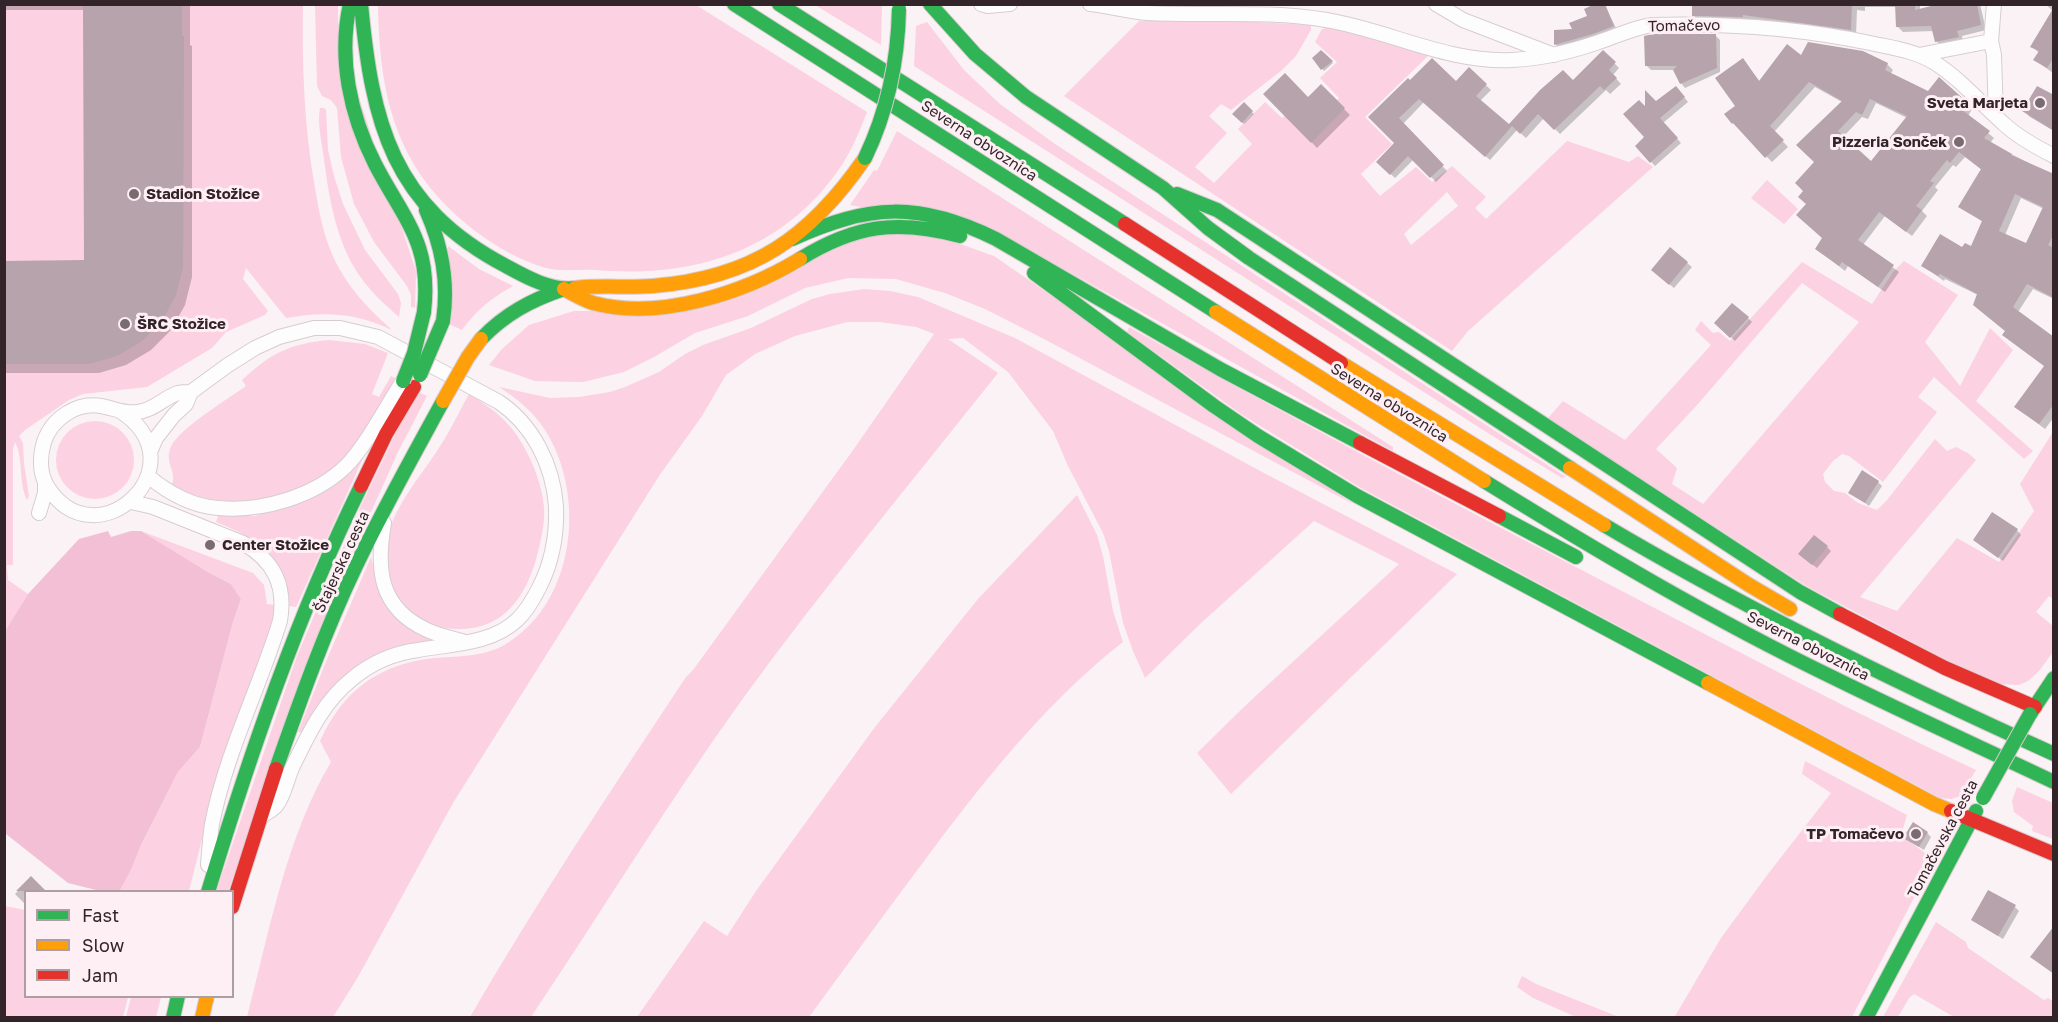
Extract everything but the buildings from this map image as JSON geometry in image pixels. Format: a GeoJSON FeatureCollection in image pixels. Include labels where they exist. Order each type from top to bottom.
{"type":"FeatureCollection","features":[{"type":"Feature","properties":{"kind":"main road","name":"Štajerska cesta"},"geometry":{"type":"LineString","coordinates":[[350,4],[347,15],[346,49],[352,99],[361,131],[370,155],[410,225],[424,259],[427,284],[424,312],[408,384]]}},
{"type":"Feature","properties":{"kind":"main road"},"geometry":{"type":"LineString","coordinates":[[361,4],[367,70],[373,102],[386,141],[397,162],[422,200],[442,222],[496,261],[595,304],[652,306],[691,301],[728,292],[761,280],[826,242],[860,230],[913,225],[962,236],[999,253],[1037,275],[1231,418],[1358,496],[1908,790],[1971,820],[2054,854]]}},
{"type":"Feature","properties":{"kind":"main road","name":"Severna obvoznica"},"geometry":{"type":"LineString","coordinates":[[734,4],[1373,412],[1565,531],[1666,589],[1841,682],[2054,782]]}},
{"type":"Feature","properties":{"kind":"main road","name":"Severna obvoznica"},"geometry":{"type":"LineString","coordinates":[[779,4],[1394,396],[1610,529],[1728,595],[1904,686],[2054,754]]}},
{"type":"Feature","properties":{"kind":"main road"},"geometry":{"type":"LineString","coordinates":[[930,4],[975,54],[1026,97],[1163,188],[1208,228],[1249,258],[1749,585],[1804,617]]}},
{"type":"Feature","properties":{"kind":"main road"},"geometry":{"type":"LineString","coordinates":[[564,289],[646,287],[710,278],[754,262],[792,239],[835,200],[865,158],[879,128],[894,81],[899,7]]}},
{"type":"Feature","properties":{"kind":"main road"},"geometry":{"type":"LineString","coordinates":[[1163,188],[1216,210],[1800,592],[1943,668],[2033,710]]}},
{"type":"Feature","properties":{"kind":"main road","name":"Štajerska cesta"},"geometry":{"type":"LineString","coordinates":[[207,890],[284,665],[342,526],[408,384],[442,321],[447,293],[444,263],[432,223],[422,200]]}},
{"type":"Feature","properties":{"kind":"main road"},"geometry":{"type":"LineString","coordinates":[[792,239],[855,215],[879,211],[925,214],[972,227],[1220,369],[1592,565]]}},
{"type":"Feature","properties":{"kind":"main road","name":"Štajerska cesta"},"geometry":{"type":"LineString","coordinates":[[234,901],[260,818],[315,665],[354,570],[388,502],[468,357],[481,339],[503,316],[539,297],[564,289]]}},
{"type":"Feature","properties":{"kind":"main road"},"geometry":{"type":"LineString","coordinates":[[1620,580],[1666,589]]}},
{"type":"Feature","properties":{"kind":"main road"},"geometry":{"type":"LineString","coordinates":[[1853,644],[1862,649],[1904,686]]}},
{"type":"Feature","properties":{"kind":"main road","name":"Tomačevska cesta"},"geometry":{"type":"LineString","coordinates":[[1866,1017],[1983,798],[2054,678]]}},
{"type":"Feature","properties":{"kind":"main road"},"geometry":{"type":"LineString","coordinates":[[173,1017],[178,998]]}},
{"type":"Feature","properties":{"kind":"main road"},"geometry":{"type":"LineString","coordinates":[[202,1017],[207,998]]}},
{"type":"Feature","properties":{"kind":"street"},"geometry":{"type":"LineString","coordinates":[[981,4],[988,6],[1010,4]]}},
{"type":"Feature","properties":{"kind":"street","name":"Tomačevo"},"geometry":{"type":"LineString","coordinates":[[1090,4],[1146,13],[1216,9],[1324,20],[1444,52],[1486,60],[1530,60],[1554,55],[1597,43],[1638,27],[1670,24],[1799,30],[1842,37],[1919,55],[1935,63],[1960,81],[2013,131],[2054,156]]}},
{"type":"Feature","properties":{"kind":"street"},"geometry":{"type":"LineString","coordinates":[[1436,4],[1463,20],[1554,55]]}},
{"type":"Feature","properties":{"kind":"street"},"geometry":{"type":"LineString","coordinates":[[1994,4],[1991,41],[1994,55],[1996,116]]}},
{"type":"Feature","properties":{"kind":"street"},"geometry":{"type":"LineString","coordinates":[[1919,55],[1991,41]]}},
{"type":"Feature","properties":{"kind":"street"},"geometry":{"type":"LineString","coordinates":[[150,452],[156,438],[186,404],[191,392],[243,354],[290,334],[314,328],[340,328],[366,333],[390,343],[489,396],[512,411],[531,433],[549,473],[555,499],[554,540],[542,582],[518,620],[488,637],[393,656],[376,663],[352,679],[321,712],[288,777],[278,804],[260,818]]}},
{"type":"Feature","properties":{"kind":"street"},"geometry":{"type":"LineString","coordinates":[[148,476],[169,493],[216,508],[243,508],[273,504],[324,482],[346,465],[408,384]]}},
{"type":"Feature","properties":{"kind":"street"},"geometry":{"type":"LineString","coordinates":[[39,513],[45,493],[41,451],[46,436],[59,418],[82,407],[99,406],[136,413],[149,410],[178,393],[191,392]]}},
{"type":"Feature","properties":{"kind":"street"},"geometry":{"type":"LineString","coordinates":[[45,482],[53,495],[65,506],[79,512],[97,515],[115,511],[131,502],[142,490],[148,476],[150,452],[147,438],[140,427],[120,411]]}},
{"type":"Feature","properties":{"kind":"street"},"geometry":{"type":"LineString","coordinates":[[131,502],[153,507],[243,543],[257,551],[271,567],[280,589],[282,609],[280,621],[231,755],[218,799],[212,825],[207,890]]}},
{"type":"Feature","properties":{"kind":"street"},"geometry":{"type":"LineString","coordinates":[[388,502],[379,559],[386,590],[396,606],[410,620],[428,630],[464,642]]}},
{"type":"Feature","properties":{"kind":"shaded area","name":"ŠRC Stožice"},"geometry":{"type":"Polygon","coordinates":[[[5,5],[303,5],[303,74],[306,119],[311,165],[324,233],[337,265],[348,283],[365,304],[392,330],[366,320],[340,315],[286,318],[246,268],[243,279],[268,311],[265,315],[226,332],[212,348],[147,387],[83,394],[69,400],[25,430],[19,436],[23,443],[29,496],[27,500],[15,442],[13,449],[13,565],[7,565],[8,580],[28,594],[5,631],[5,5]]]}},
{"type":"Feature","properties":{"kind":"shaded area"},"geometry":{"type":"Polygon","coordinates":[[[315,5],[338,5],[338,34],[416,271],[415,308],[411,307],[411,295],[407,286],[374,242],[354,204],[341,157],[337,108],[331,100],[322,96],[317,86],[315,5]]]}},
{"type":"Feature","properties":{"kind":"shaded area"},"geometry":{"type":"Polygon","coordinates":[[[378,5],[696,5],[867,112],[849,153],[834,176],[811,203],[785,225],[758,242],[728,255],[664,270],[546,268],[510,253],[476,231],[444,204],[420,174],[408,155],[392,114],[380,50],[378,5]]]}},
{"type":"Feature","properties":{"kind":"shaded area"},"geometry":{"type":"Polygon","coordinates":[[[815,5],[882,5],[881,45],[815,5]]]}},
{"type":"Feature","properties":{"kind":"shaded area"},"geometry":{"type":"Polygon","coordinates":[[[1139,21],[1238,21],[1311,25],[1311,30],[1296,56],[1282,70],[1231,110],[1221,104],[1209,116],[1227,133],[1195,167],[1214,183],[1252,144],[1238,129],[1265,102],[1282,118],[1299,103],[1317,120],[1339,98],[1320,78],[1337,62],[1315,42],[1322,29],[1332,28],[1359,33],[1429,55],[1365,117],[1392,144],[1361,174],[1380,196],[1416,167],[1432,182],[1452,166],[1486,197],[1475,208],[1486,219],[1567,141],[1629,162],[1638,156],[1653,167],[1468,331],[1452,351],[1064,96],[1139,21]],[[1447,192],[1404,234],[1411,245],[1458,206],[1447,192]]]}},
{"type":"Feature","properties":{"kind":"shaded area"},"geometry":{"type":"Polygon","coordinates":[[[927,22],[964,70],[1000,104],[1055,144],[1566,477],[1562,478],[1491,435],[914,66],[916,26],[927,22]]]}},
{"type":"Feature","properties":{"kind":"shaded area"},"geometry":{"type":"Polygon","coordinates":[[[320,108],[326,110],[328,150],[343,204],[365,250],[398,294],[401,303],[399,317],[380,300],[358,274],[343,243],[329,194],[320,134],[320,108]]]}},
{"type":"Feature","properties":{"kind":"shaded area"},"geometry":{"type":"Polygon","coordinates":[[[897,131],[1393,447],[1393,451],[1004,236],[850,205],[874,170],[877,171],[897,131]]]}},
{"type":"Feature","properties":{"kind":"shaded area"},"geometry":{"type":"Polygon","coordinates":[[[1767,180],[1798,209],[1784,224],[1751,198],[1767,180]]]}},
{"type":"Feature","properties":{"kind":"shaded area"},"geometry":{"type":"Polygon","coordinates":[[[906,232],[949,240],[994,256],[1353,504],[985,309],[945,293],[896,279],[848,278],[805,288],[748,316],[695,333],[624,372],[583,382],[535,381],[489,365],[502,349],[529,325],[574,311],[652,311],[866,235],[906,232]]]}},
{"type":"Feature","properties":{"kind":"shaded area"},"geometry":{"type":"Polygon","coordinates":[[[448,246],[479,269],[513,286],[485,305],[462,330],[449,324],[448,246]]]}},
{"type":"Feature","properties":{"kind":"shaded area"},"geometry":{"type":"Polygon","coordinates":[[[1904,261],[1958,295],[1925,342],[1960,386],[1990,328],[2013,350],[1976,401],[2033,451],[2024,459],[1934,377],[1918,397],[1937,412],[1883,482],[1849,456],[1842,454],[1833,461],[1823,474],[1825,482],[1834,491],[1845,493],[1858,503],[1877,510],[1935,439],[1947,451],[1956,447],[1976,460],[1860,597],[1897,611],[1957,538],[1999,562],[2034,511],[2020,484],[2053,432],[2053,599],[2049,596],[2036,612],[2053,626],[2053,652],[2039,671],[2028,681],[2019,685],[2000,684],[1950,662],[1808,587],[1548,418],[1563,401],[1625,440],[1711,345],[1695,330],[1701,321],[1713,333],[1719,332],[1730,341],[1802,262],[1872,304],[1893,272],[1904,261]],[[1802,283],[1698,404],[1656,449],[1677,468],[1672,484],[1703,504],[1859,322],[1802,283]]]}},
{"type":"Feature","properties":{"kind":"shaded area"},"geometry":{"type":"Polygon","coordinates":[[[864,289],[890,291],[918,297],[1015,338],[1264,473],[1457,574],[1231,794],[1197,753],[1399,564],[1314,521],[1200,624],[1145,678],[1123,623],[1109,551],[1103,533],[1068,466],[1053,431],[1008,372],[963,338],[948,339],[998,373],[838,574],[744,697],[662,816],[531,1017],[470,1017],[548,888],[686,677],[851,453],[934,334],[916,327],[880,322],[847,322],[795,336],[755,354],[726,375],[702,416],[659,476],[453,803],[358,977],[333,1017],[247,1017],[290,853],[315,791],[331,762],[320,741],[329,723],[351,694],[365,683],[396,666],[435,658],[483,653],[509,642],[531,623],[549,600],[561,573],[568,544],[569,514],[566,484],[558,456],[545,430],[530,411],[499,387],[550,398],[579,397],[610,392],[659,372],[703,345],[751,328],[812,299],[864,289]]]}},
{"type":"Feature","properties":{"kind":"shaded area"},"geometry":{"type":"Polygon","coordinates":[[[1129,327],[1312,428],[1558,558],[1842,705],[1976,770],[1965,788],[1959,793],[1961,796],[1951,799],[1940,798],[1361,488],[1241,414],[1127,332],[1129,327]]]}},
{"type":"Feature","properties":{"kind":"shaded area"},"geometry":{"type":"Polygon","coordinates":[[[329,340],[365,344],[388,353],[372,394],[379,397],[391,376],[395,378],[363,433],[335,467],[309,483],[288,492],[255,500],[204,498],[171,486],[173,478],[169,461],[170,449],[182,433],[246,386],[242,380],[262,363],[292,347],[329,340]]]}},
{"type":"Feature","properties":{"kind":"shaded area"},"geometry":{"type":"Polygon","coordinates":[[[416,391],[427,396],[398,452],[337,588],[228,890],[217,890],[297,656],[360,508],[416,391]]]}},
{"type":"Feature","properties":{"kind":"shaded area"},"geometry":{"type":"Polygon","coordinates":[[[469,394],[500,416],[519,438],[537,476],[543,499],[544,517],[535,564],[522,593],[513,605],[502,616],[489,623],[474,628],[456,629],[436,626],[424,621],[412,613],[401,601],[389,577],[386,550],[390,529],[400,506],[440,447],[469,394]]]}},
{"type":"Feature","properties":{"kind":"shaded area"},"geometry":{"type":"Polygon","coordinates":[[[87,421],[103,421],[117,427],[128,438],[134,452],[134,468],[128,482],[117,493],[103,499],[87,499],[73,493],[62,482],[56,468],[56,452],[62,438],[73,427],[87,421]]]}},
{"type":"Feature","properties":{"kind":"shaded area"},"geometry":{"type":"Polygon","coordinates":[[[364,456],[296,607],[289,606],[282,575],[275,562],[257,543],[216,522],[219,514],[255,516],[300,502],[326,490],[344,477],[364,456]]]}},
{"type":"Feature","properties":{"kind":"shaded area"},"geometry":{"type":"Polygon","coordinates":[[[1077,495],[1097,535],[1113,611],[1123,642],[1096,664],[1046,712],[978,790],[809,1017],[637,1017],[704,921],[727,936],[756,891],[875,727],[978,599],[1077,495]]]}},
{"type":"Feature","properties":{"kind":"shaded area"},"geometry":{"type":"Polygon","coordinates":[[[108,531],[111,537],[131,531],[141,531],[231,584],[241,599],[200,747],[178,772],[120,890],[96,890],[68,883],[6,834],[4,824],[5,631],[28,594],[79,539],[108,531]]]}},
{"type":"Feature","properties":{"kind":"shaded area"},"geometry":{"type":"Polygon","coordinates":[[[141,531],[253,573],[264,585],[267,604],[276,605],[276,613],[224,752],[189,890],[120,890],[178,772],[200,747],[241,599],[231,584],[141,531]]]}},
{"type":"Feature","properties":{"kind":"shaded area"},"geometry":{"type":"Polygon","coordinates":[[[371,557],[386,604],[399,619],[431,641],[400,647],[356,668],[329,692],[301,732],[298,732],[327,659],[371,557]]]}},
{"type":"Feature","properties":{"kind":"shaded area"},"geometry":{"type":"Polygon","coordinates":[[[1805,761],[1907,815],[1901,835],[1933,859],[1932,863],[1852,1017],[1674,1018],[1721,938],[1831,793],[1802,774],[1805,761]]]}},
{"type":"Feature","properties":{"kind":"shaded area"},"geometry":{"type":"Polygon","coordinates":[[[2017,787],[2053,803],[2053,839],[2032,831],[2033,826],[2014,812],[2012,801],[2017,787]]]}},
{"type":"Feature","properties":{"kind":"shaded area"},"geometry":{"type":"Polygon","coordinates":[[[5,906],[24,910],[24,998],[128,998],[123,1017],[5,1017],[5,906]]]}},
{"type":"Feature","properties":{"kind":"shaded area"},"geometry":{"type":"Polygon","coordinates":[[[1936,922],[1966,942],[1968,948],[2044,1000],[2048,998],[2053,1001],[2053,1017],[1954,1017],[1914,994],[1909,998],[1898,1017],[1883,1017],[1936,922]]]}},
{"type":"Feature","properties":{"kind":"shaded area"},"geometry":{"type":"Polygon","coordinates":[[[1522,976],[1536,984],[1619,1017],[1576,1017],[1533,998],[1517,987],[1522,976]]]}},
{"type":"Feature","properties":{"kind":"shaded area"},"geometry":{"type":"Polygon","coordinates":[[[131,998],[161,998],[156,1017],[126,1017],[131,998]]]}},
{"type":"Feature","properties":{"kind":"traffic: fast"},"geometry":{"type":"LineString","coordinates":[[350,4],[345,45],[353,106],[366,145],[420,250],[424,268],[424,312]]}},
{"type":"Feature","properties":{"kind":"traffic: fast"},"geometry":{"type":"LineString","coordinates":[[361,4],[372,87],[382,123],[395,157],[413,188],[437,216],[467,242],[530,279],[557,287],[575,288]]}},
{"type":"Feature","properties":{"kind":"traffic: fast"},"geometry":{"type":"LineString","coordinates":[[734,4],[1216,312]]}},
{"type":"Feature","properties":{"kind":"traffic: fast"},"geometry":{"type":"LineString","coordinates":[[779,4],[1125,224]]}},
{"type":"Feature","properties":{"kind":"traffic: fast"},"geometry":{"type":"LineString","coordinates":[[930,4],[975,54],[1026,97],[1163,188]]}},
{"type":"Feature","properties":{"kind":"traffic: fast"},"geometry":{"type":"LineString","coordinates":[[865,158],[886,104],[894,67],[899,9]]}},
{"type":"Feature","properties":{"kind":"traffic: fast"},"geometry":{"type":"LineString","coordinates":[[1163,188],[1208,228],[1249,258],[1570,468]]}},
{"type":"Feature","properties":{"kind":"traffic: fast"},"geometry":{"type":"LineString","coordinates":[[1177,194],[1217,210],[1800,592],[1840,614]]}},
{"type":"Feature","properties":{"kind":"traffic: fast"},"geometry":{"type":"LineString","coordinates":[[426,210],[443,264],[445,292],[443,321]]}},
{"type":"Feature","properties":{"kind":"traffic: fast"},"geometry":{"type":"LineString","coordinates":[[792,239],[846,219],[894,212],[918,213],[968,227],[996,239],[1220,369],[1360,443]]}},
{"type":"Feature","properties":{"kind":"traffic: fast"},"geometry":{"type":"LineString","coordinates":[[800,259],[839,239],[877,228],[916,228],[960,236]]}},
{"type":"Feature","properties":{"kind":"traffic: fast"},"geometry":{"type":"LineString","coordinates":[[1034,273],[1258,436],[1357,496],[1708,683]]}},
{"type":"Feature","properties":{"kind":"traffic: fast"},"geometry":{"type":"LineString","coordinates":[[481,339],[499,322],[519,309],[564,289]]}},
{"type":"Feature","properties":{"kind":"traffic: fast"},"geometry":{"type":"LineString","coordinates":[[403,381],[414,353],[424,312]]}},
{"type":"Feature","properties":{"kind":"traffic: fast"},"geometry":{"type":"LineString","coordinates":[[420,375],[443,321]]}},
{"type":"Feature","properties":{"kind":"traffic: fast"},"geometry":{"type":"LineString","coordinates":[[276,769],[333,617],[365,547],[443,401]]}},
{"type":"Feature","properties":{"kind":"traffic: fast"},"geometry":{"type":"LineString","coordinates":[[1484,481],[1612,558],[1743,632],[1859,690],[2054,782]]}},
{"type":"Feature","properties":{"kind":"traffic: fast"},"geometry":{"type":"LineString","coordinates":[[209,890],[276,686],[316,585],[361,486]]}},
{"type":"Feature","properties":{"kind":"traffic: fast"},"geometry":{"type":"LineString","coordinates":[[1499,516],[1576,557]]}},
{"type":"Feature","properties":{"kind":"traffic: fast"},"geometry":{"type":"LineString","coordinates":[[1604,525],[1826,646],[2054,754]]}},
{"type":"Feature","properties":{"kind":"traffic: fast"},"geometry":{"type":"LineString","coordinates":[[2030,714],[2054,678]]}},
{"type":"Feature","properties":{"kind":"traffic: fast"},"geometry":{"type":"LineString","coordinates":[[1983,798],[2030,714]]}},
{"type":"Feature","properties":{"kind":"traffic: fast"},"geometry":{"type":"LineString","coordinates":[[1866,1018],[1976,811]]}},
{"type":"Feature","properties":{"kind":"traffic: fast"},"geometry":{"type":"LineString","coordinates":[[173,1018],[178,998]]}},
{"type":"Feature","properties":{"kind":"traffic: slow"},"geometry":{"type":"LineString","coordinates":[[575,288],[653,286],[688,281],[720,274],[749,263],[776,249],[800,232],[823,211],[865,158]]}},
{"type":"Feature","properties":{"kind":"traffic: slow"},"geometry":{"type":"LineString","coordinates":[[564,289],[589,302],[619,308],[673,306],[727,293],[753,283],[800,259]]}},
{"type":"Feature","properties":{"kind":"traffic: slow"},"geometry":{"type":"LineString","coordinates":[[1216,312],[1484,481]]}},
{"type":"Feature","properties":{"kind":"traffic: slow"},"geometry":{"type":"LineString","coordinates":[[443,401],[481,339]]}},
{"type":"Feature","properties":{"kind":"traffic: slow"},"geometry":{"type":"LineString","coordinates":[[1341,363],[1604,525]]}},
{"type":"Feature","properties":{"kind":"traffic: slow"},"geometry":{"type":"LineString","coordinates":[[1570,468],[1749,585],[1790,609]]}},
{"type":"Feature","properties":{"kind":"traffic: slow"},"geometry":{"type":"LineString","coordinates":[[1708,683],[1951,811]]}},
{"type":"Feature","properties":{"kind":"traffic: slow"},"geometry":{"type":"LineString","coordinates":[[202,1018],[207,998]]}},
{"type":"Feature","properties":{"kind":"traffic: jam"},"geometry":{"type":"LineString","coordinates":[[1125,224],[1341,363]]}},
{"type":"Feature","properties":{"kind":"traffic: jam"},"geometry":{"type":"LineString","coordinates":[[361,486],[386,434],[414,387]]}},
{"type":"Feature","properties":{"kind":"traffic: jam"},"geometry":{"type":"LineString","coordinates":[[1360,443],[1499,516]]}},
{"type":"Feature","properties":{"kind":"traffic: jam"},"geometry":{"type":"LineString","coordinates":[[1840,614],[1945,668],[2035,707]]}},
{"type":"Feature","properties":{"kind":"traffic: jam"},"geometry":{"type":"LineString","coordinates":[[234,901],[276,769]]}},
{"type":"Feature","properties":{"kind":"traffic: jam"},"geometry":{"type":"LineString","coordinates":[[1951,811],[2054,854]]}},
{"type":"Feature","properties":{"kind":"place","name":"Sveta Marjeta"},"geometry":{"type":"Point","coordinates":[2040,103]}},
{"type":"Feature","properties":{"kind":"place","name":"Pizzeria Sonček"},"geometry":{"type":"Point","coordinates":[1959,142]}},
{"type":"Feature","properties":{"kind":"place","name":"Stadion Stožice"},"geometry":{"type":"Point","coordinates":[134,194]}},
{"type":"Feature","properties":{"kind":"place","name":"ŠRC Stožice"},"geometry":{"type":"Point","coordinates":[125,324]}},
{"type":"Feature","properties":{"kind":"place","name":"Center Stožice"},"geometry":{"type":"Point","coordinates":[210,545]}},
{"type":"Feature","properties":{"kind":"place","name":"TP Tomačevo"},"geometry":{"type":"Point","coordinates":[1916,834]}}]}
